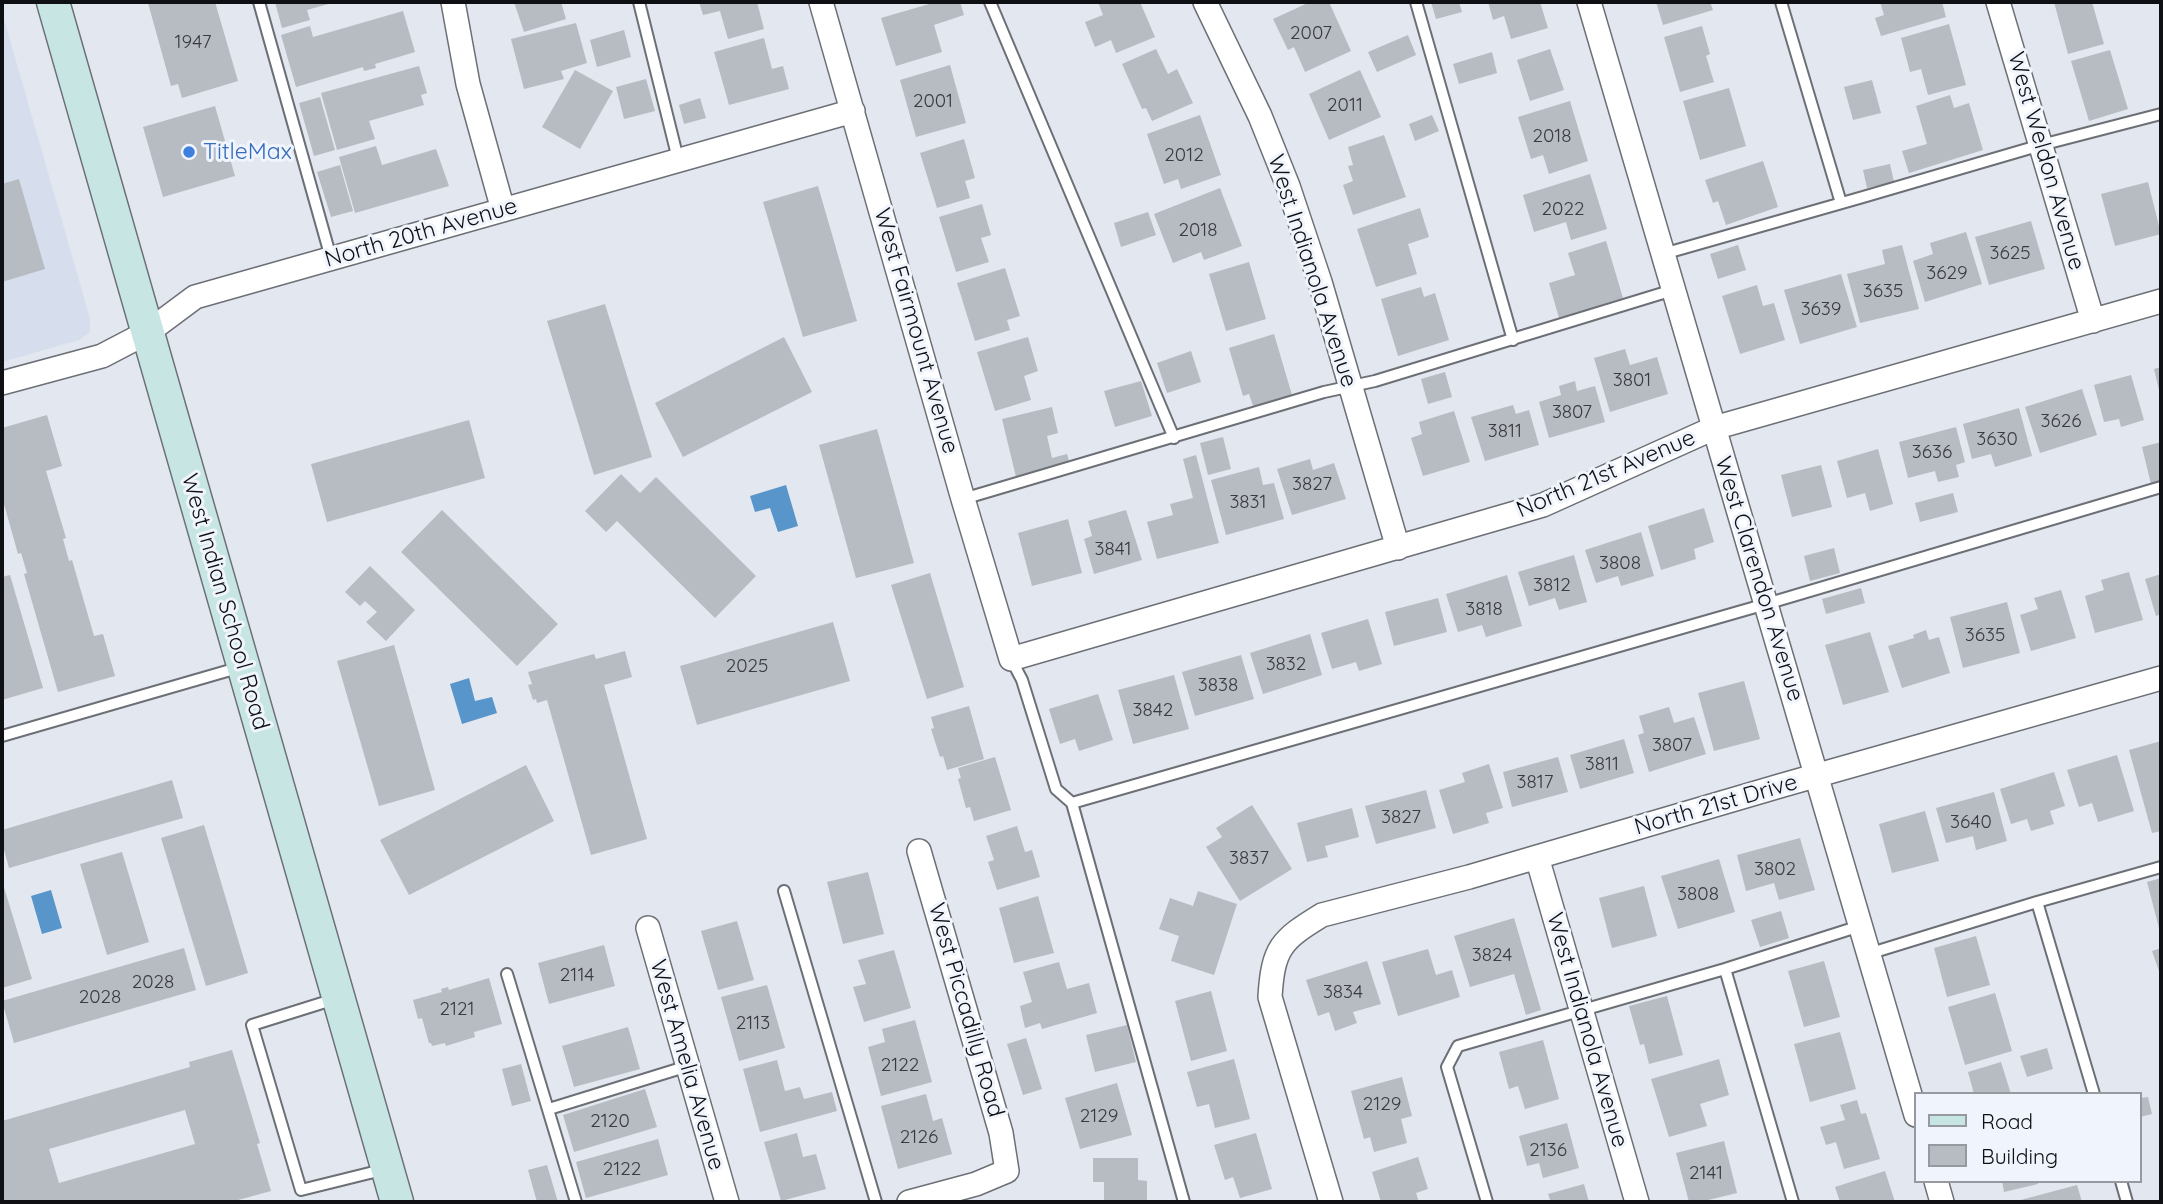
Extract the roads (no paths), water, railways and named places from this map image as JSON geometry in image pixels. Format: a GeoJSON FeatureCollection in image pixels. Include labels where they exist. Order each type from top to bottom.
{"type":"FeatureCollection","features":[{"type":"Feature","properties":{"kind":"main road","name":"West Indian School Road"},"geometry":{"type":"LineString","coordinates":[[53,2],[397,1202]]}},
{"type":"Feature","properties":{"kind":"street"},"geometry":{"type":"LineString","coordinates":[[453,2],[468,84],[503,209]]}},
{"type":"Feature","properties":{"kind":"street","name":"West Fairmount Avenue"},"geometry":{"type":"LineString","coordinates":[[821,2],[1011,659]]}},
{"type":"Feature","properties":{"kind":"street","name":"West Indianola Avenue"},"geometry":{"type":"LineString","coordinates":[[1205,2],[1260,116],[1288,187],[1320,282],[1398,548]]}},
{"type":"Feature","properties":{"kind":"street","name":"West Clarendon Avenue"},"geometry":{"type":"LineString","coordinates":[[1589,2],[1914,1108]]}},
{"type":"Feature","properties":{"kind":"street","name":"West Weldon Avenue"},"geometry":{"type":"LineString","coordinates":[[1998,2],[2093,321]]}},
{"type":"Feature","properties":{"kind":"street","name":"North 20th Avenue"},"geometry":{"type":"LineString","coordinates":[[2,383],[102,356],[148,332],[195,297],[853,111]]}},
{"type":"Feature","properties":{"kind":"street","name":"North 21st Avenue"},"geometry":{"type":"LineString","coordinates":[[1011,659],[1543,505],[1714,428],[2161,301]]}},
{"type":"Feature","properties":{"kind":"street","name":"North 21st Drive"},"geometry":{"type":"LineString","coordinates":[[1331,1202],[1270,997],[1271,974],[1280,946],[1302,927],[1322,915],[1537,857],[2161,678]]}},
{"type":"Feature","properties":{"kind":"street","name":"West Piccadilly Road"},"geometry":{"type":"LineString","coordinates":[[909,1202],[976,1184],[1007,1171],[1002,1133],[919,851]]}},
{"type":"Feature","properties":{"kind":"street","name":"West Indianola Avenue"},"geometry":{"type":"LineString","coordinates":[[1537,857],[1637,1202]]}},
{"type":"Feature","properties":{"kind":"street","name":"West Amelia Avenue"},"geometry":{"type":"LineString","coordinates":[[648,928],[727,1202]]}},
{"type":"Feature","properties":{"kind":"street"},"geometry":{"type":"LineString","coordinates":[[1937,1183],[1942,1202]]}},
{"type":"Feature","properties":{"kind":"lane"},"geometry":{"type":"LineString","coordinates":[[259,2],[331,258]]}},
{"type":"Feature","properties":{"kind":"lane"},"geometry":{"type":"LineString","coordinates":[[639,2],[678,159]]}},
{"type":"Feature","properties":{"kind":"lane"},"geometry":{"type":"LineString","coordinates":[[990,2],[1174,438]]}},
{"type":"Feature","properties":{"kind":"lane"},"geometry":{"type":"LineString","coordinates":[[1416,2],[1513,340]]}},
{"type":"Feature","properties":{"kind":"lane"},"geometry":{"type":"LineString","coordinates":[[1782,2],[1841,203]]}},
{"type":"Feature","properties":{"kind":"lane"},"geometry":{"type":"LineString","coordinates":[[1663,254],[2040,145],[2161,114]]}},
{"type":"Feature","properties":{"kind":"lane"},"geometry":{"type":"LineString","coordinates":[[963,499],[1324,392],[1376,381],[1673,290]]}},
{"type":"Feature","properties":{"kind":"lane"},"geometry":{"type":"LineString","coordinates":[[1072,803],[1766,604],[2161,487]]}},
{"type":"Feature","properties":{"kind":"lane"},"geometry":{"type":"LineString","coordinates":[[1011,659],[1022,680],[1056,789],[1072,803],[1184,1202]]}},
{"type":"Feature","properties":{"kind":"lane"},"geometry":{"type":"LineString","coordinates":[[2,736],[244,667]]}},
{"type":"Feature","properties":{"kind":"lane"},"geometry":{"type":"LineString","coordinates":[[1868,954],[2161,867]]}},
{"type":"Feature","properties":{"kind":"lane"},"geometry":{"type":"LineString","coordinates":[[784,891],[876,1202]]}},
{"type":"Feature","properties":{"kind":"lane"},"geometry":{"type":"LineString","coordinates":[[2037,902],[2093,1092]]}},
{"type":"Feature","properties":{"kind":"lane"},"geometry":{"type":"LineString","coordinates":[[1487,1202],[1447,1067],[1458,1046],[1725,969],[1860,926]]}},
{"type":"Feature","properties":{"kind":"lane"},"geometry":{"type":"LineString","coordinates":[[1725,969],[1793,1202]]}},
{"type":"Feature","properties":{"kind":"lane"},"geometry":{"type":"LineString","coordinates":[[507,974],[576,1202]]}},
{"type":"Feature","properties":{"kind":"lane"},"geometry":{"type":"LineString","coordinates":[[338,998],[251,1025],[301,1191],[387,1169]]}},
{"type":"Feature","properties":{"kind":"lane"},"geometry":{"type":"LineString","coordinates":[[549,1109],[688,1066]]}},
{"type":"Feature","properties":{"kind":"lane"},"geometry":{"type":"LineString","coordinates":[[2121,1183],[2127,1202]]}},
{"type":"Feature","properties":{"kind":"water"},"geometry":{"type":"Polygon","coordinates":[[[786,485],[798,526],[778,532],[770,508],[755,512],[750,496],[786,485]]]}},
{"type":"Feature","properties":{"kind":"water"},"geometry":{"type":"Polygon","coordinates":[[[469,678],[475,701],[492,697],[497,713],[462,724],[450,684],[469,678]]]}},
{"type":"Feature","properties":{"kind":"water"},"geometry":{"type":"Polygon","coordinates":[[[51,890],[62,928],[42,934],[31,896],[51,890]]]}},
{"type":"Feature","properties":{"kind":"place","name":"TitleMax"},"geometry":{"type":"Point","coordinates":[189,152]}}]}
